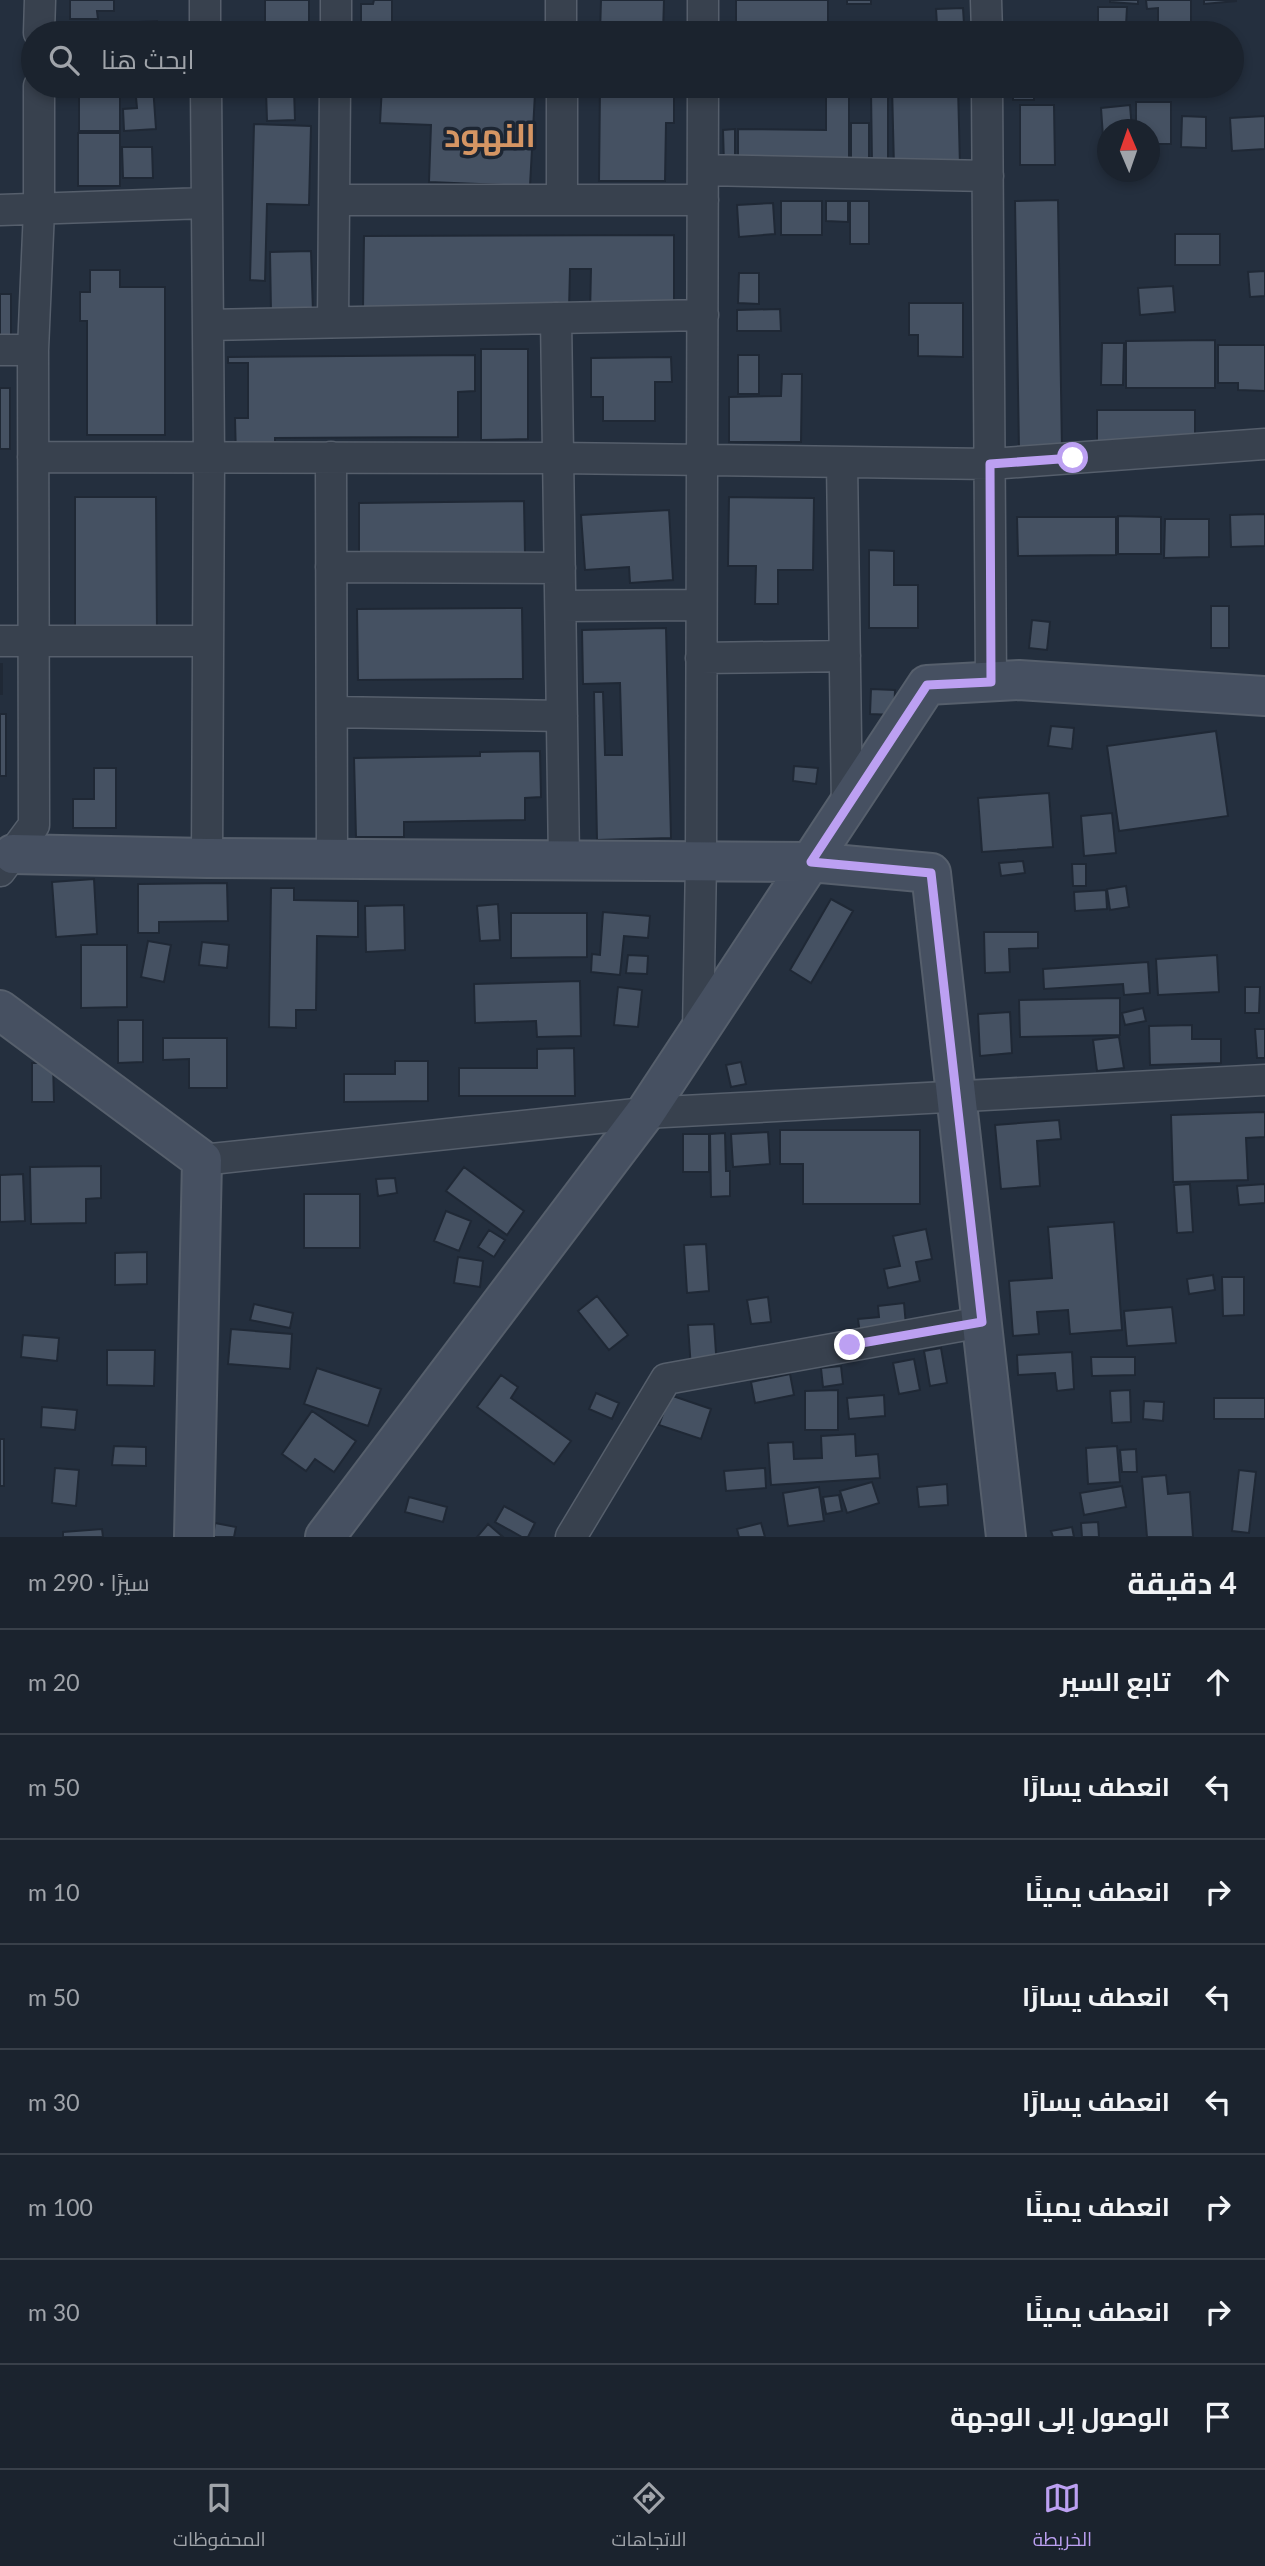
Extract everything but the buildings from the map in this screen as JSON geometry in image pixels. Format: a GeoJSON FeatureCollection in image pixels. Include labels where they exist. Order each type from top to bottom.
{"type":"FeatureCollection","features":[{"type":"Feature","properties":{"kind":"street"},"geometry":{"type":"LineString","coordinates":[[39,21],[40,0]]}},
{"type":"Feature","properties":{"kind":"street"},"geometry":{"type":"LineString","coordinates":[[205,0],[205,21]]}},
{"type":"Feature","properties":{"kind":"street"},"geometry":{"type":"LineString","coordinates":[[336,0],[336,21]]}},
{"type":"Feature","properties":{"kind":"street"},"geometry":{"type":"LineString","coordinates":[[561,0],[561,21]]}},
{"type":"Feature","properties":{"kind":"street"},"geometry":{"type":"LineString","coordinates":[[703,0],[703,21]]}},
{"type":"Feature","properties":{"kind":"street"},"geometry":{"type":"LineString","coordinates":[[986,0],[987,21]]}},
{"type":"Feature","properties":{"kind":"street"},"geometry":{"type":"LineString","coordinates":[[6,862],[34,825],[33,350],[39,210],[39,98]]}},
{"type":"Feature","properties":{"kind":"street"},"geometry":{"type":"LineString","coordinates":[[205,98],[209,457],[207,858]]}},
{"type":"Feature","properties":{"kind":"street"},"geometry":{"type":"LineString","coordinates":[[333,322],[335,98]]}},
{"type":"Feature","properties":{"kind":"street"},"geometry":{"type":"LineString","coordinates":[[562,98],[562,200]]}},
{"type":"Feature","properties":{"kind":"street"},"geometry":{"type":"LineString","coordinates":[[698,1033],[703,98]]}},
{"type":"Feature","properties":{"kind":"street"},"geometry":{"type":"LineString","coordinates":[[987,98],[991,682]]}},
{"type":"Feature","properties":{"kind":"street"},"geometry":{"type":"LineString","coordinates":[[703,170],[988,176]]}},
{"type":"Feature","properties":{"kind":"street"},"geometry":{"type":"LineString","coordinates":[[334,200],[703,200]]}},
{"type":"Feature","properties":{"kind":"street"},"geometry":{"type":"LineString","coordinates":[[0,210],[206,204]]}},
{"type":"Feature","properties":{"kind":"street"},"geometry":{"type":"LineString","coordinates":[[208,325],[703,315]]}},
{"type":"Feature","properties":{"kind":"street"},"geometry":{"type":"LineString","coordinates":[[556,318],[564,860]]}},
{"type":"Feature","properties":{"kind":"street"},"geometry":{"type":"LineString","coordinates":[[0,350],[33,350]]}},
{"type":"Feature","properties":{"kind":"street"},"geometry":{"type":"LineString","coordinates":[[33,457],[558,458],[990,464],[1265,444]]}},
{"type":"Feature","properties":{"kind":"street"},"geometry":{"type":"LineString","coordinates":[[331,457],[332,859]]}},
{"type":"Feature","properties":{"kind":"street"},"geometry":{"type":"LineString","coordinates":[[842,462],[847,808]]}},
{"type":"Feature","properties":{"kind":"street"},"geometry":{"type":"LineString","coordinates":[[331,567],[560,568]]}},
{"type":"Feature","properties":{"kind":"street"},"geometry":{"type":"LineString","coordinates":[[561,606],[701,605]]}},
{"type":"Feature","properties":{"kind":"street"},"geometry":{"type":"LineString","coordinates":[[0,641],[208,641]]}},
{"type":"Feature","properties":{"kind":"street"},"geometry":{"type":"LineString","coordinates":[[701,658],[845,656]]}},
{"type":"Feature","properties":{"kind":"street"},"geometry":{"type":"LineString","coordinates":[[325,1537],[645,1113],[927,685],[1019,680],[1265,696]]}},
{"type":"Feature","properties":{"kind":"street"},"geometry":{"type":"LineString","coordinates":[[332,712],[562,716]]}},
{"type":"Feature","properties":{"kind":"street"},"geometry":{"type":"LineString","coordinates":[[6,862],[207,858],[811,862],[931,873],[1006,1537]]}},
{"type":"Feature","properties":{"kind":"street"},"geometry":{"type":"LineString","coordinates":[[0,1010],[202,1160],[645,1113],[1265,1080]]}},
{"type":"Feature","properties":{"kind":"street"},"geometry":{"type":"LineString","coordinates":[[194,1537],[202,1160]]}},
{"type":"Feature","properties":{"kind":"street"},"geometry":{"type":"LineString","coordinates":[[571,1537],[666,1378],[982,1322]]}},
{"type":"Feature","properties":{"kind":"district","name":"النهود"},"geometry":{"type":"Point","coordinates":[490,134]}},
{"type":"Feature","properties":{"kind":"route"},"geometry":{"type":"LineString","coordinates":[[850,1345],[982,1322],[931,873],[811,862],[927,685],[991,682],[990,464],[1073,458]]}}]}
